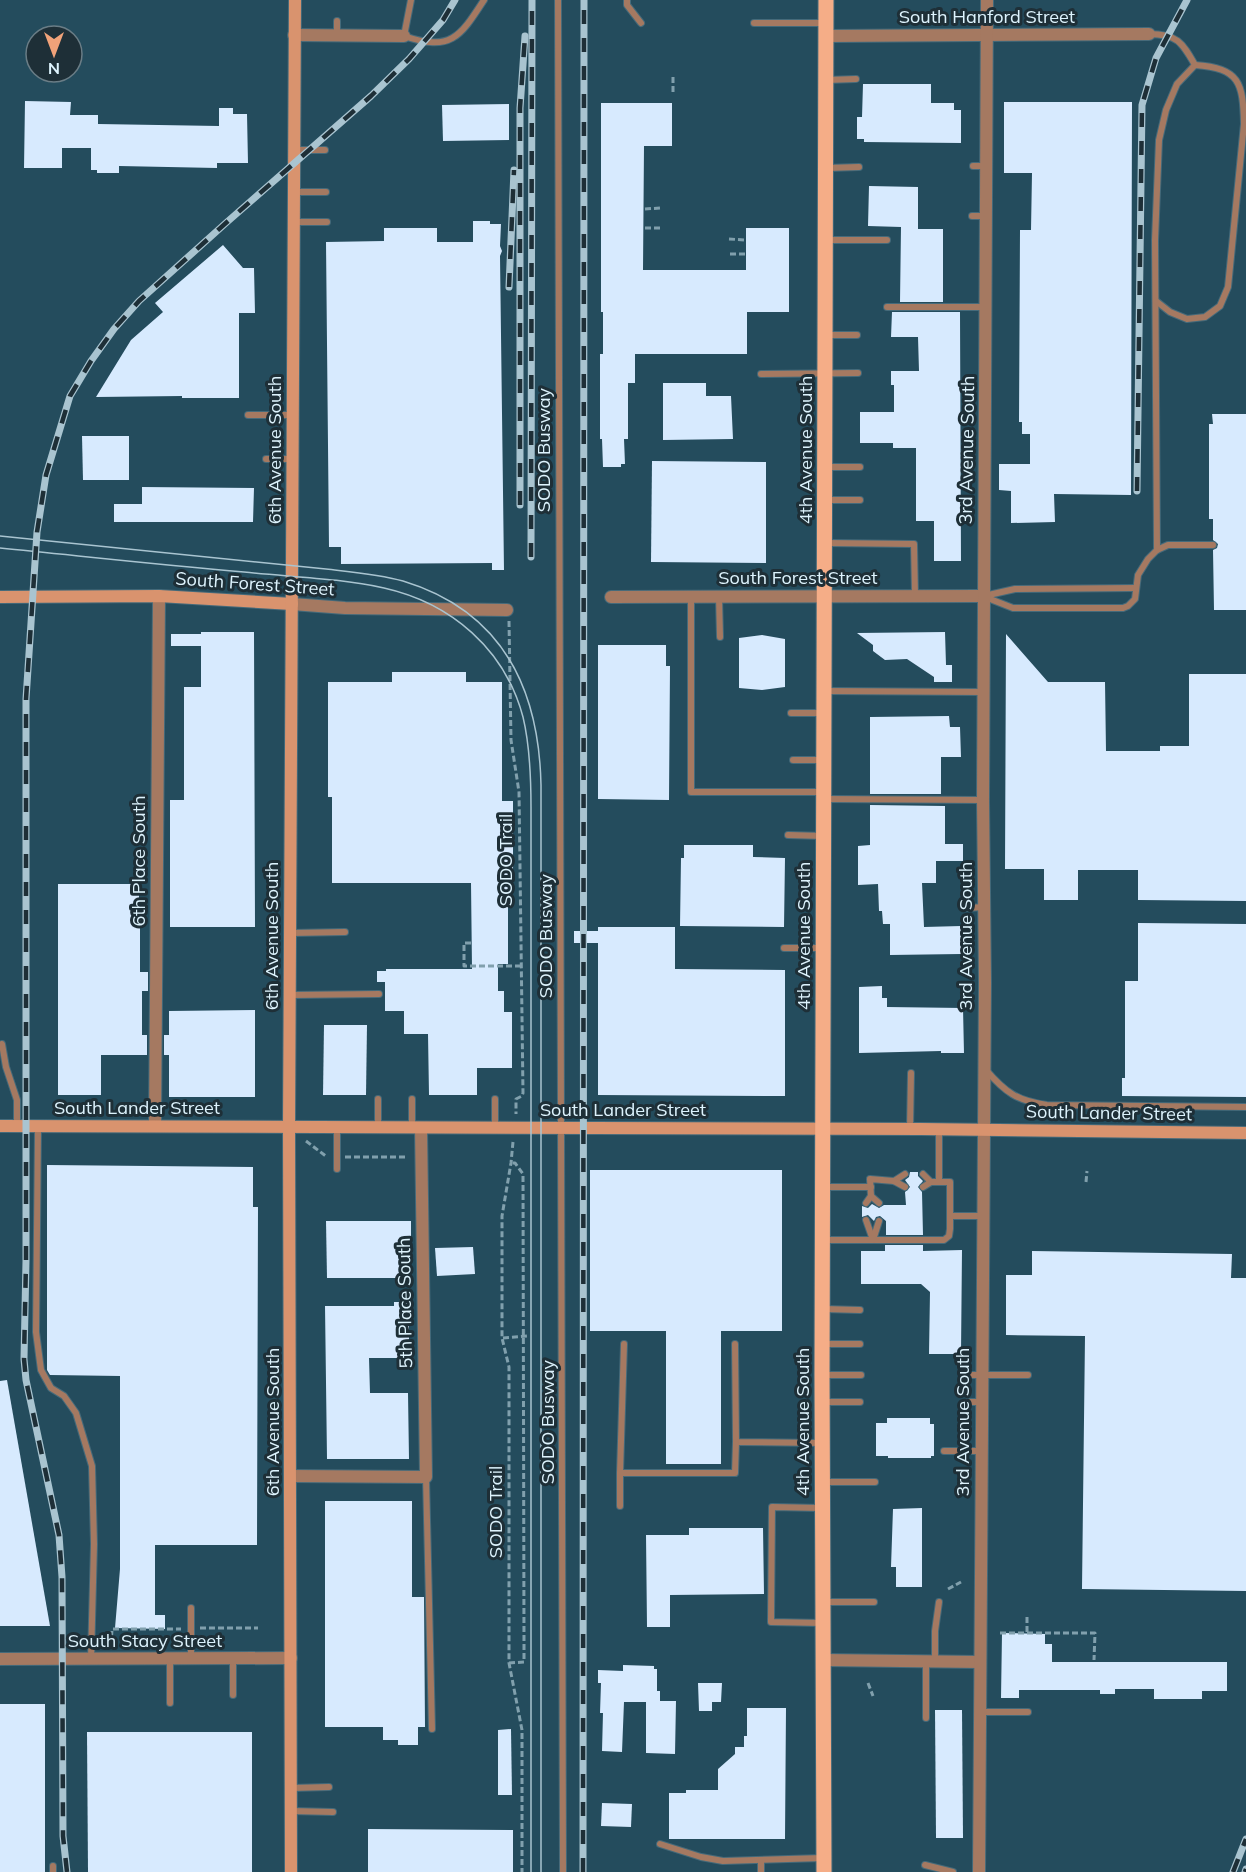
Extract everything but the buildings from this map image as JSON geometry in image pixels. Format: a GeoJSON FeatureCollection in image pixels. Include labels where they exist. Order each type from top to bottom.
{"type":"FeatureCollection","features":[{"type":"Feature","properties":{"kind":"main road","name":"6th Avenue South"},"geometry":{"type":"LineString","coordinates":[[291,1872],[290,933],[295,0]]}},
{"type":"Feature","properties":{"kind":"main road","name":"4th Avenue South"},"geometry":{"type":"LineString","coordinates":[[824,1865],[822,1240],[826,0]]}},
{"type":"Feature","properties":{"kind":"main road","name":"South Forest Street"},"geometry":{"type":"LineString","coordinates":[[0,597],[159,596],[292,604]]}},
{"type":"Feature","properties":{"kind":"main road","name":"South Lander Street"},"geometry":{"type":"LineString","coordinates":[[0,1126],[910,1129],[1246,1133]]}},
{"type":"Feature","properties":{"kind":"street","name":"3rd Avenue South"},"geometry":{"type":"LineString","coordinates":[[979,1872],[981,1451],[975,1402],[982,1375],[987,0]]}},
{"type":"Feature","properties":{"kind":"street","name":"South Hanford Street"},"geometry":{"type":"LineString","coordinates":[[826,29],[987,35],[1149,34]]}},
{"type":"Feature","properties":{"kind":"street"},"geometry":{"type":"LineString","coordinates":[[294,35],[404,36]]}},
{"type":"Feature","properties":{"kind":"street","name":"6th Place South"},"geometry":{"type":"LineString","coordinates":[[155,1126],[159,596]]}},
{"type":"Feature","properties":{"kind":"street","name":"South Forest Street"},"geometry":{"type":"LineString","coordinates":[[611,597],[984,596]]}},
{"type":"Feature","properties":{"kind":"street","name":"South Forest Street"},"geometry":{"type":"LineString","coordinates":[[292,604],[345,608],[507,610]]}},
{"type":"Feature","properties":{"kind":"street","name":"5th Place South"},"geometry":{"type":"LineString","coordinates":[[417,1128],[422,1157],[426,1477]]}},
{"type":"Feature","properties":{"kind":"street"},"geometry":{"type":"LineString","coordinates":[[291,1476],[426,1477]]}},
{"type":"Feature","properties":{"kind":"street","name":"South Stacy Street"},"geometry":{"type":"LineString","coordinates":[[0,1659],[291,1658]]}},
{"type":"Feature","properties":{"kind":"street"},"geometry":{"type":"LineString","coordinates":[[824,1660],[980,1662]]}},
{"type":"Feature","properties":{"kind":"lane"},"geometry":{"type":"LineString","coordinates":[[411,0],[404,36],[439,44],[454,38],[471,21],[484,0]]}},
{"type":"Feature","properties":{"kind":"lane","name":"SODO Busway"},"geometry":{"type":"LineString","coordinates":[[558,0],[563,1872]]}},
{"type":"Feature","properties":{"kind":"lane"},"geometry":{"type":"LineString","coordinates":[[627,0],[627,5],[641,23]]}},
{"type":"Feature","properties":{"kind":"lane"},"geometry":{"type":"LineString","coordinates":[[337,21],[337,35]]}},
{"type":"Feature","properties":{"kind":"lane"},"geometry":{"type":"LineString","coordinates":[[754,23],[826,29]]}},
{"type":"Feature","properties":{"kind":"lane"},"geometry":{"type":"LineString","coordinates":[[1149,34],[1168,34],[1184,46],[1195,65]]}},
{"type":"Feature","properties":{"kind":"lane"},"geometry":{"type":"LineString","coordinates":[[1157,550],[1155,240],[1159,140],[1166,110],[1177,84],[1195,65]]}},
{"type":"Feature","properties":{"kind":"lane"},"geometry":{"type":"LineString","coordinates":[[1156,301],[1170,312],[1187,319],[1204,317],[1220,306],[1228,287],[1244,124],[1244,99],[1240,84],[1233,77],[1216,67],[1195,65]]}},
{"type":"Feature","properties":{"kind":"lane"},"geometry":{"type":"LineString","coordinates":[[826,80],[856,80]]}},
{"type":"Feature","properties":{"kind":"lane"},"geometry":{"type":"LineString","coordinates":[[294,150],[325,150]]}},
{"type":"Feature","properties":{"kind":"lane"},"geometry":{"type":"LineString","coordinates":[[973,166],[986,166]]}},
{"type":"Feature","properties":{"kind":"lane"},"geometry":{"type":"LineString","coordinates":[[826,168],[859,167]]}},
{"type":"Feature","properties":{"kind":"lane"},"geometry":{"type":"LineString","coordinates":[[294,192],[326,192]]}},
{"type":"Feature","properties":{"kind":"lane"},"geometry":{"type":"LineString","coordinates":[[972,216],[986,216]]}},
{"type":"Feature","properties":{"kind":"lane"},"geometry":{"type":"LineString","coordinates":[[294,222],[327,222]]}},
{"type":"Feature","properties":{"kind":"lane"},"geometry":{"type":"LineString","coordinates":[[826,240],[887,240]]}},
{"type":"Feature","properties":{"kind":"lane"},"geometry":{"type":"LineString","coordinates":[[887,307],[987,307]]}},
{"type":"Feature","properties":{"kind":"lane"},"geometry":{"type":"LineString","coordinates":[[826,335],[857,335]]}},
{"type":"Feature","properties":{"kind":"lane"},"geometry":{"type":"LineString","coordinates":[[761,374],[858,373]]}},
{"type":"Feature","properties":{"kind":"lane"},"geometry":{"type":"LineString","coordinates":[[248,415],[293,415]]}},
{"type":"Feature","properties":{"kind":"lane"},"geometry":{"type":"LineString","coordinates":[[266,459],[293,459]]}},
{"type":"Feature","properties":{"kind":"lane"},"geometry":{"type":"LineString","coordinates":[[825,468],[860,467]]}},
{"type":"Feature","properties":{"kind":"lane"},"geometry":{"type":"LineString","coordinates":[[825,500],[860,500]]}},
{"type":"Feature","properties":{"kind":"lane"},"geometry":{"type":"LineString","coordinates":[[825,543],[914,544],[915,596]]}},
{"type":"Feature","properties":{"kind":"lane"},"geometry":{"type":"LineString","coordinates":[[984,596],[1013,608],[1123,608],[1135,599],[1138,575],[1157,550],[1168,545],[1213,544]]}},
{"type":"Feature","properties":{"kind":"lane"},"geometry":{"type":"LineString","coordinates":[[984,596],[1015,589],[1136,588]]}},
{"type":"Feature","properties":{"kind":"lane"},"geometry":{"type":"LineString","coordinates":[[691,596],[691,792],[983,800]]}},
{"type":"Feature","properties":{"kind":"lane"},"geometry":{"type":"LineString","coordinates":[[720,596],[720,637]]}},
{"type":"Feature","properties":{"kind":"lane"},"geometry":{"type":"LineString","coordinates":[[825,691],[984,692]]}},
{"type":"Feature","properties":{"kind":"lane"},"geometry":{"type":"LineString","coordinates":[[791,713],[825,713]]}},
{"type":"Feature","properties":{"kind":"lane"},"geometry":{"type":"LineString","coordinates":[[793,760],[825,760]]}},
{"type":"Feature","properties":{"kind":"lane"},"geometry":{"type":"LineString","coordinates":[[788,835],[824,836]]}},
{"type":"Feature","properties":{"kind":"lane"},"geometry":{"type":"LineString","coordinates":[[968,908],[985,907]]}},
{"type":"Feature","properties":{"kind":"lane"},"geometry":{"type":"LineString","coordinates":[[290,933],[345,932]]}},
{"type":"Feature","properties":{"kind":"lane"},"geometry":{"type":"LineString","coordinates":[[784,948],[824,948]]}},
{"type":"Feature","properties":{"kind":"lane"},"geometry":{"type":"LineString","coordinates":[[290,995],[379,994]]}},
{"type":"Feature","properties":{"kind":"lane"},"geometry":{"type":"LineString","coordinates":[[2,1044],[6,1067],[17,1100],[17,1126]]}},
{"type":"Feature","properties":{"kind":"lane"},"geometry":{"type":"LineString","coordinates":[[984,1068],[1000,1086],[1014,1096],[1028,1102],[1047,1105],[1246,1107]]}},
{"type":"Feature","properties":{"kind":"lane"},"geometry":{"type":"LineString","coordinates":[[910,1129],[911,1073]]}},
{"type":"Feature","properties":{"kind":"lane"},"geometry":{"type":"LineString","coordinates":[[378,1099],[378,1128]]}},
{"type":"Feature","properties":{"kind":"lane"},"geometry":{"type":"LineString","coordinates":[[412,1099],[417,1128]]}},
{"type":"Feature","properties":{"kind":"lane"},"geometry":{"type":"LineString","coordinates":[[495,1100],[495,1128]]}},
{"type":"Feature","properties":{"kind":"lane"},"geometry":{"type":"LineString","coordinates":[[38,1126],[36,1332],[41,1370],[51,1389],[64,1396],[76,1413],[92,1466],[94,1544],[91,1659]]}},
{"type":"Feature","properties":{"kind":"lane"},"geometry":{"type":"LineString","coordinates":[[337,1127],[337,1169]]}},
{"type":"Feature","properties":{"kind":"lane"},"geometry":{"type":"LineString","coordinates":[[935,1182],[939,1130]]}},
{"type":"Feature","properties":{"kind":"lane"},"geometry":{"type":"LineString","coordinates":[[894,1181],[905,1174]]}},
{"type":"Feature","properties":{"kind":"lane"},"geometry":{"type":"LineString","coordinates":[[923,1174],[935,1182]]}},
{"type":"Feature","properties":{"kind":"lane"},"geometry":{"type":"LineString","coordinates":[[866,1203],[871,1196],[870,1179],[894,1181],[905,1187]]}},
{"type":"Feature","properties":{"kind":"lane"},"geometry":{"type":"LineString","coordinates":[[822,1240],[944,1240],[949,1236],[950,1229],[950,1182],[935,1182],[923,1187]]}},
{"type":"Feature","properties":{"kind":"lane"},"geometry":{"type":"LineString","coordinates":[[823,1187],[871,1187]]}},
{"type":"Feature","properties":{"kind":"lane"},"geometry":{"type":"LineString","coordinates":[[871,1196],[879,1203]]}},
{"type":"Feature","properties":{"kind":"lane"},"geometry":{"type":"LineString","coordinates":[[950,1216],[983,1216]]}},
{"type":"Feature","properties":{"kind":"lane"},"geometry":{"type":"LineString","coordinates":[[866,1220],[873,1240]]}},
{"type":"Feature","properties":{"kind":"lane"},"geometry":{"type":"LineString","coordinates":[[873,1240],[879,1221]]}},
{"type":"Feature","properties":{"kind":"lane"},"geometry":{"type":"LineString","coordinates":[[822,1309],[860,1310]]}},
{"type":"Feature","properties":{"kind":"lane"},"geometry":{"type":"LineString","coordinates":[[620,1506],[624,1344]]}},
{"type":"Feature","properties":{"kind":"lane"},"geometry":{"type":"LineString","coordinates":[[620,1473],[735,1473],[735,1344]]}},
{"type":"Feature","properties":{"kind":"lane"},"geometry":{"type":"LineString","coordinates":[[822,1344],[860,1344]]}},
{"type":"Feature","properties":{"kind":"lane"},"geometry":{"type":"LineString","coordinates":[[822,1375],[861,1376]]}},
{"type":"Feature","properties":{"kind":"lane"},"geometry":{"type":"LineString","coordinates":[[967,1375],[1028,1375]]}},
{"type":"Feature","properties":{"kind":"lane"},"geometry":{"type":"LineString","coordinates":[[822,1402],[860,1402]]}},
{"type":"Feature","properties":{"kind":"lane"},"geometry":{"type":"LineString","coordinates":[[736,1442],[822,1443]]}},
{"type":"Feature","properties":{"kind":"lane"},"geometry":{"type":"LineString","coordinates":[[944,1451],[981,1451]]}},
{"type":"Feature","properties":{"kind":"lane"},"geometry":{"type":"LineString","coordinates":[[426,1477],[432,1729]]}},
{"type":"Feature","properties":{"kind":"lane"},"geometry":{"type":"LineString","coordinates":[[823,1482],[875,1482]]}},
{"type":"Feature","properties":{"kind":"lane"},"geometry":{"type":"LineString","coordinates":[[823,1508],[772,1507],[771,1622],[824,1623]]}},
{"type":"Feature","properties":{"kind":"lane"},"geometry":{"type":"LineString","coordinates":[[823,1602],[874,1602]]}},
{"type":"Feature","properties":{"kind":"lane"},"geometry":{"type":"LineString","coordinates":[[926,1718],[939,1602]]}},
{"type":"Feature","properties":{"kind":"lane"},"geometry":{"type":"LineString","coordinates":[[190,1608],[191,1659]]}},
{"type":"Feature","properties":{"kind":"lane"},"geometry":{"type":"LineString","coordinates":[[233,1658],[233,1695]]}},
{"type":"Feature","properties":{"kind":"lane"},"geometry":{"type":"LineString","coordinates":[[170,1659],[170,1703]]}},
{"type":"Feature","properties":{"kind":"lane"},"geometry":{"type":"LineString","coordinates":[[980,1712],[1028,1713]]}},
{"type":"Feature","properties":{"kind":"lane"},"geometry":{"type":"LineString","coordinates":[[290,1788],[329,1787]]}},
{"type":"Feature","properties":{"kind":"lane"},"geometry":{"type":"LineString","coordinates":[[290,1812],[333,1812]]}},
{"type":"Feature","properties":{"kind":"lane"},"geometry":{"type":"LineString","coordinates":[[660,1844],[700,1857],[723,1861],[761,1860],[824,1865]]}},
{"type":"Feature","properties":{"kind":"lane"},"geometry":{"type":"LineString","coordinates":[[761,1860],[761,1872]]}},
{"type":"Feature","properties":{"kind":"lane"},"geometry":{"type":"LineString","coordinates":[[925,1864],[953,1872]]}},
{"type":"Feature","properties":{"kind":"path"},"geometry":{"type":"LineString","coordinates":[[673,77],[673,92]]}},
{"type":"Feature","properties":{"kind":"path"},"geometry":{"type":"LineString","coordinates":[[645,208],[660,208]]}},
{"type":"Feature","properties":{"kind":"path"},"geometry":{"type":"LineString","coordinates":[[645,228],[660,228]]}},
{"type":"Feature","properties":{"kind":"path"},"geometry":{"type":"LineString","coordinates":[[729,239],[744,240]]}},
{"type":"Feature","properties":{"kind":"path"},"geometry":{"type":"LineString","coordinates":[[729,254],[744,254]]}},
{"type":"Feature","properties":{"kind":"path","name":"SODO Trail"},"geometry":{"type":"LineString","coordinates":[[507,610],[510,634],[512,741],[519,792],[523,1093],[516,1100],[517,1108]]}},
{"type":"Feature","properties":{"kind":"path"},"geometry":{"type":"LineString","coordinates":[[471,943],[464,943],[464,966],[522,966]]}},
{"type":"Feature","properties":{"kind":"path","name":"SODO Trail"},"geometry":{"type":"LineString","coordinates":[[511,1153],[502,1216],[502,1338],[509,1367],[509,1663],[522,1730],[522,1872]]}},
{"type":"Feature","properties":{"kind":"path"},"geometry":{"type":"LineString","coordinates":[[326,1157],[422,1157]]}},
{"type":"Feature","properties":{"kind":"path"},"geometry":{"type":"LineString","coordinates":[[509,1663],[524,1662],[522,1174],[515,1163],[511,1163]]}},
{"type":"Feature","properties":{"kind":"path"},"geometry":{"type":"LineString","coordinates":[[1086,1182],[1087,1171]]}},
{"type":"Feature","properties":{"kind":"path"},"geometry":{"type":"LineString","coordinates":[[522,1182],[528,1182]]}},
{"type":"Feature","properties":{"kind":"path"},"geometry":{"type":"LineString","coordinates":[[502,1338],[528,1336]]}},
{"type":"Feature","properties":{"kind":"path"},"geometry":{"type":"LineString","coordinates":[[948,1589],[961,1582]]}},
{"type":"Feature","properties":{"kind":"path"},"geometry":{"type":"LineString","coordinates":[[1027,1617],[1027,1633]]}},
{"type":"Feature","properties":{"kind":"path"},"geometry":{"type":"LineString","coordinates":[[111,1646],[112,1629],[258,1628]]}},
{"type":"Feature","properties":{"kind":"path"},"geometry":{"type":"LineString","coordinates":[[1000,1633],[1095,1633],[1094,1660]]}},
{"type":"Feature","properties":{"kind":"path"},"geometry":{"type":"LineString","coordinates":[[868,1683],[873,1696]]}},
{"type":"Feature","properties":{"kind":"tram line"},"geometry":{"type":"LineString","coordinates":[[0,536],[345,571],[403,581],[437,594],[466,612],[490,633],[508,658],[523,686],[533,716],[539,750],[541,785],[541,1872]]}},
{"type":"Feature","properties":{"kind":"tram line"},"geometry":{"type":"LineString","coordinates":[[0,548],[332,580],[384,588],[408,595],[453,617],[489,650],[515,693],[527,739],[531,796],[531,1872]]}},
{"type":"Feature","properties":{"kind":"railway"},"geometry":{"type":"LineString","coordinates":[[67,1872],[63,1836],[62,1577],[59,1535],[26,1380],[24,1359],[26,699],[37,532],[46,475],[70,396],[114,329],[139,301],[371,96],[409,59],[443,20],[455,0]]}},
{"type":"Feature","properties":{"kind":"railway"},"geometry":{"type":"LineString","coordinates":[[531,557],[532,0]]}},
{"type":"Feature","properties":{"kind":"railway"},"geometry":{"type":"LineString","coordinates":[[583,1872],[584,0]]}},
{"type":"Feature","properties":{"kind":"railway"},"geometry":{"type":"LineString","coordinates":[[1137,491],[1142,105],[1156,58],[1187,0]]}},
{"type":"Feature","properties":{"kind":"railway"},"geometry":{"type":"LineString","coordinates":[[520,505],[520,108],[525,36]]}},
{"type":"Feature","properties":{"kind":"railway"},"geometry":{"type":"LineString","coordinates":[[509,287],[514,170]]}},
{"type":"Feature","properties":{"kind":"railway"},"geometry":{"type":"LineString","coordinates":[[1233,1872],[1246,1839]]}}]}
